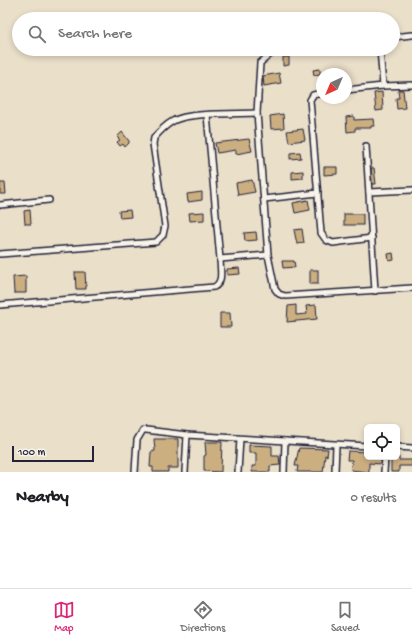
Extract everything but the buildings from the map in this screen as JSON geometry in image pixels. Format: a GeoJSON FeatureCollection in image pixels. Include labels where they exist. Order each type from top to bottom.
{"type":"FeatureCollection","features":[{"type":"Feature","properties":{"kind":"street"},"geometry":{"type":"LineString","coordinates":[[400,36],[412,35]]}},
{"type":"Feature","properties":{"kind":"street"},"geometry":{"type":"LineString","coordinates":[[268,56],[260,63],[257,113],[268,255],[275,289],[279,294],[285,296],[412,288]]}},
{"type":"Feature","properties":{"kind":"street"},"geometry":{"type":"LineString","coordinates":[[381,56],[383,86]]}},
{"type":"Feature","properties":{"kind":"street"},"geometry":{"type":"LineString","coordinates":[[352,89],[412,85]]}},
{"type":"Feature","properties":{"kind":"street"},"geometry":{"type":"LineString","coordinates":[[316,94],[313,94],[310,100],[321,233],[326,240],[333,243],[372,238]]}},
{"type":"Feature","properties":{"kind":"street"},"geometry":{"type":"LineString","coordinates":[[0,254],[156,242],[160,239],[166,226],[153,144],[154,138],[174,120],[206,115],[257,113]]}},
{"type":"Feature","properties":{"kind":"street"},"geometry":{"type":"LineString","coordinates":[[0,305],[214,287],[218,285],[221,279],[220,259],[206,115]]}},
{"type":"Feature","properties":{"kind":"street"},"geometry":{"type":"LineString","coordinates":[[366,146],[375,291]]}},
{"type":"Feature","properties":{"kind":"street"},"geometry":{"type":"LineString","coordinates":[[369,192],[412,190]]}},
{"type":"Feature","properties":{"kind":"street"},"geometry":{"type":"LineString","coordinates":[[264,198],[318,193]]}},
{"type":"Feature","properties":{"kind":"street"},"geometry":{"type":"LineString","coordinates":[[0,205],[49,200]]}},
{"type":"Feature","properties":{"kind":"street"},"geometry":{"type":"LineString","coordinates":[[220,259],[268,255]]}},
{"type":"Feature","properties":{"kind":"street"},"geometry":{"type":"LineString","coordinates":[[135,472],[137,440],[143,430],[240,439],[364,446]]}},
{"type":"Feature","properties":{"kind":"street"},"geometry":{"type":"LineString","coordinates":[[185,472],[188,435]]}},
{"type":"Feature","properties":{"kind":"street"},"geometry":{"type":"LineString","coordinates":[[238,472],[240,439]]}},
{"type":"Feature","properties":{"kind":"street"},"geometry":{"type":"LineString","coordinates":[[284,472],[285,441]]}},
{"type":"Feature","properties":{"kind":"street"},"geometry":{"type":"LineString","coordinates":[[335,472],[336,445]]}},
{"type":"Feature","properties":{"kind":"street"},"geometry":{"type":"LineString","coordinates":[[400,447],[412,448]]}},
{"type":"Feature","properties":{"kind":"street"},"geometry":{"type":"LineString","coordinates":[[384,472],[385,460]]}}]}
